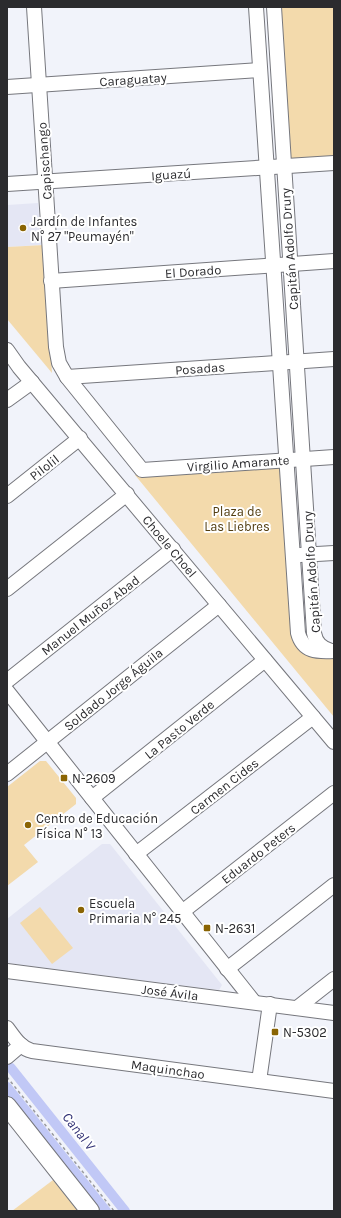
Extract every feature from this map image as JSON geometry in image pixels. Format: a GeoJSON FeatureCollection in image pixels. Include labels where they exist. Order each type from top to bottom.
{"type":"FeatureCollection","features":[{"type":"Feature","properties":{"kind":"main road"},"geometry":{"type":"LineString","coordinates":[[7,1106],[90,1211]]}},
{"type":"Feature","properties":{"kind":"street","name":"Capischango"},"geometry":{"type":"LineString","coordinates":[[34,7],[56,347],[59,363],[67,377]]}},
{"type":"Feature","properties":{"kind":"street","name":"Capitán Adolfo Drury"},"geometry":{"type":"LineString","coordinates":[[256,7],[286,460],[300,639],[305,647],[310,649],[321,652],[333,651]]}},
{"type":"Feature","properties":{"kind":"street","name":"Capitán Adolfo Drury"},"geometry":{"type":"LineString","coordinates":[[274,7],[309,555],[316,638],[321,647],[333,651]]}},
{"type":"Feature","properties":{"kind":"street","name":"Caraguatay"},"geometry":{"type":"LineString","coordinates":[[7,87],[260,70]]}},
{"type":"Feature","properties":{"kind":"street","name":"Iguazú"},"geometry":{"type":"LineString","coordinates":[[7,184],[334,163]]}},
{"type":"Feature","properties":{"kind":"street","name":"El Dorado"},"geometry":{"type":"LineString","coordinates":[[51,281],[334,262]]}},
{"type":"Feature","properties":{"kind":"street","name":"Choele Choel"},"geometry":{"type":"LineString","coordinates":[[7,350],[32,382],[334,742]]}},
{"type":"Feature","properties":{"kind":"street","name":"Posadas"},"geometry":{"type":"LineString","coordinates":[[67,377],[334,359]]}},
{"type":"Feature","properties":{"kind":"street","name":"Virgilio Amarante"},"geometry":{"type":"LineString","coordinates":[[67,377],[142,470],[334,457]]}},
{"type":"Feature","properties":{"kind":"street"},"geometry":{"type":"LineString","coordinates":[[7,400],[32,382]]}},
{"type":"Feature","properties":{"kind":"street","name":"Pilolil"},"geometry":{"type":"LineString","coordinates":[[7,496],[80,438]]}},
{"type":"Feature","properties":{"kind":"street"},"geometry":{"type":"LineString","coordinates":[[7,589],[127,494]]}},
{"type":"Feature","properties":{"kind":"street","name":"Manuel Muñoz Abad"},"geometry":{"type":"LineString","coordinates":[[7,681],[173,550]]}},
{"type":"Feature","properties":{"kind":"street"},"geometry":{"type":"LineString","coordinates":[[293,556],[334,553]]}},
{"type":"Feature","properties":{"kind":"street","name":"Soldado Jorge Águila"},"geometry":{"type":"LineString","coordinates":[[7,774],[219,605]]}},
{"type":"Feature","properties":{"kind":"street","name":"La Pasto Verde"},"geometry":{"type":"LineString","coordinates":[[92,798],[265,660]]}},
{"type":"Feature","properties":{"kind":"street"},"geometry":{"type":"LineString","coordinates":[[7,691],[254,1002]]}},
{"type":"Feature","properties":{"kind":"street","name":"Carmen Cides"},"geometry":{"type":"LineString","coordinates":[[136,854],[313,717]]}},
{"type":"Feature","properties":{"kind":"street","name":"Eduardo Peters"},"geometry":{"type":"LineString","coordinates":[[182,912],[334,792]]}},
{"type":"Feature","properties":{"kind":"street"},"geometry":{"type":"LineString","coordinates":[[228,969],[334,885]]}},
{"type":"Feature","properties":{"kind":"street","name":"José Ávila"},"geometry":{"type":"LineString","coordinates":[[7,971],[334,1013]]}},
{"type":"Feature","properties":{"kind":"street"},"geometry":{"type":"LineString","coordinates":[[297,1008],[334,978]]}},
{"type":"Feature","properties":{"kind":"street"},"geometry":{"type":"LineString","coordinates":[[259,1081],[270,1004]]}},
{"type":"Feature","properties":{"kind":"street"},"geometry":{"type":"LineString","coordinates":[[7,1028],[21,1045],[7,1056]]}},
{"type":"Feature","properties":{"kind":"street","name":"Maquinchao"},"geometry":{"type":"LineString","coordinates":[[21,1045],[32,1051],[334,1091]]}},
{"type":"Feature","properties":{"kind":"path"},"geometry":{"type":"LineString","coordinates":[[7,1077],[114,1211]]}},
{"type":"Feature","properties":{"kind":"shaded area","name":"Jardín de Infantes N° 27 \"Peumayén\""},"geometry":{"type":"Polygon","coordinates":[[[38,203],[41,245],[7,247],[7,205],[38,203]]]}},
{"type":"Feature","properties":{"kind":"shaded area","name":"Escuela Primaria N° 245"},"geometry":{"type":"Polygon","coordinates":[[[102,844],[110,844],[222,985],[219,990],[7,963],[7,919],[102,844]]]}},
{"type":"Feature","properties":{"kind":"green space"},"geometry":{"type":"Polygon","coordinates":[[[277,7],[334,7],[334,159],[290,160],[277,7]]]}},
{"type":"Feature","properties":{"kind":"green space"},"geometry":{"type":"Polygon","coordinates":[[[44,245],[52,373],[7,319],[7,247],[44,245]]]}},
{"type":"Feature","properties":{"kind":"green space","name":"Plaza de Las Liebres"},"geometry":{"type":"Polygon","coordinates":[[[272,466],[282,468],[295,635],[334,656],[334,717],[135,475],[272,466]]]}},
{"type":"Feature","properties":{"kind":"green space","name":"Centro de Educación Física N° 13"},"geometry":{"type":"Polygon","coordinates":[[[40,761],[46,761],[76,798],[76,804],[24,845],[38,862],[7,886],[7,787],[40,761]]]}},
{"type":"Feature","properties":{"kind":"green space"},"geometry":{"type":"Polygon","coordinates":[[[40,907],[73,948],[52,964],[20,923],[40,907]]]}},
{"type":"Feature","properties":{"kind":"green space"},"geometry":{"type":"Polygon","coordinates":[[[53,1180],[78,1211],[12,1211],[53,1180]]]}},
{"type":"Feature","properties":{"kind":"waterway","name":"Canal V"},"geometry":{"type":"LineString","coordinates":[[11,1068],[125,1211]]}},
{"type":"Feature","properties":{"kind":"waterway"},"geometry":{"type":"LineString","coordinates":[[7,1087],[106,1211]]}},
{"type":"Feature","properties":{"kind":"place","name":"Jardín de Infantes N° 27 \"Peumayén\""},"geometry":{"type":"Point","coordinates":[23,228]}},
{"type":"Feature","properties":{"kind":"place","name":"N-2609"},"geometry":{"type":"Point","coordinates":[64,778]}},
{"type":"Feature","properties":{"kind":"place","name":"Centro de Educación Física N° 13"},"geometry":{"type":"Point","coordinates":[28,825]}},
{"type":"Feature","properties":{"kind":"place","name":"Escuela Primaria N° 245"},"geometry":{"type":"Point","coordinates":[81,910]}},
{"type":"Feature","properties":{"kind":"place","name":"N-2631"},"geometry":{"type":"Point","coordinates":[207,928]}},
{"type":"Feature","properties":{"kind":"place","name":"N-5302"},"geometry":{"type":"Point","coordinates":[275,1032]}}]}
